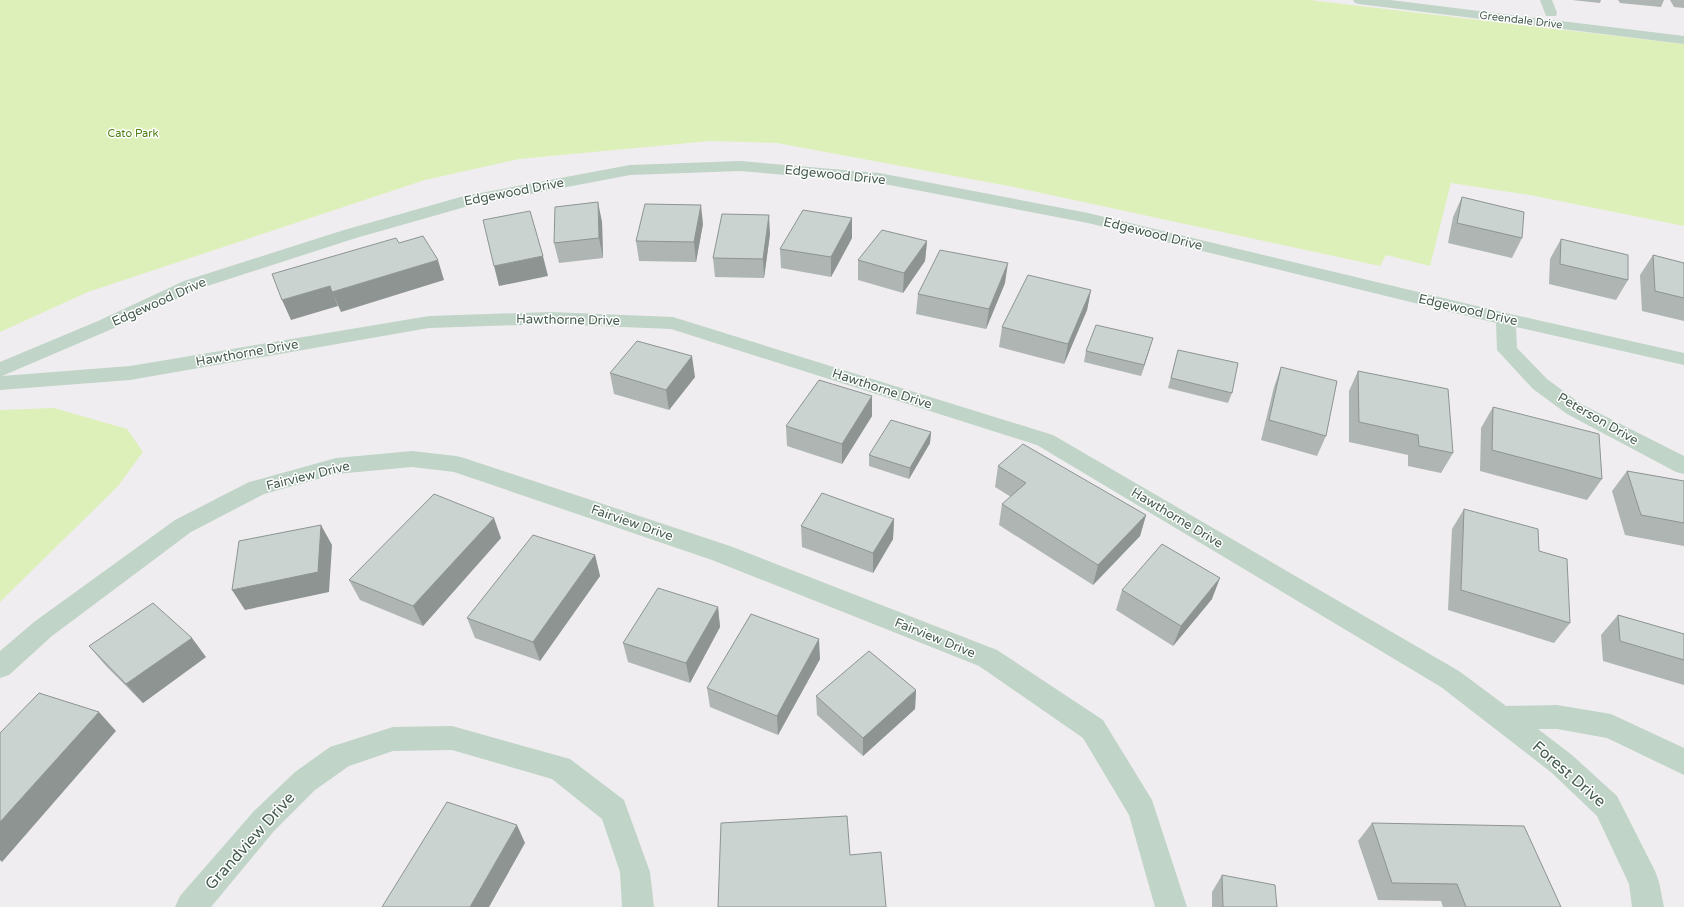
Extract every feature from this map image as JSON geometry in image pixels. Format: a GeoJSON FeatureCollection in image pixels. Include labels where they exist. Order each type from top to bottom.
{"type":"FeatureCollection","features":[{"type":"Feature","properties":{"kind":"street","name":"Greendale Drive"},"geometry":{"type":"LineString","coordinates":[[1359,0],[1684,40]]}},
{"type":"Feature","properties":{"kind":"street","name":"Greendale Drive"},"geometry":{"type":"LineString","coordinates":[[1546,0],[1552,13]]}},
{"type":"Feature","properties":{"kind":"street"},"geometry":{"type":"LineString","coordinates":[[1506,18],[1517,13],[1530,11],[1684,28]]}},
{"type":"Feature","properties":{"kind":"street","name":"Edgewood Drive"},"geometry":{"type":"LineString","coordinates":[[0,370],[105,325],[191,285],[350,234],[470,200],[630,170],[740,166],[879,178],[1072,215],[1506,319],[1684,358]]}},
{"type":"Feature","properties":{"kind":"street","name":"Hawthorne Drive"},"geometry":{"type":"LineString","coordinates":[[0,383],[130,373],[429,322],[550,318],[674,322],[1045,440],[1450,679],[1501,718]]}},
{"type":"Feature","properties":{"kind":"street","name":"Peterson Drive"},"geometry":{"type":"LineString","coordinates":[[1506,319],[1507,350],[1540,384],[1574,409],[1684,466]]}},
{"type":"Feature","properties":{"kind":"street","name":"Fairview Drive"},"geometry":{"type":"LineString","coordinates":[[0,667],[43,629],[183,526],[257,488],[336,466],[412,459],[456,464],[721,553],[988,658],[1093,729],[1142,810],[1171,907]]}},
{"type":"Feature","properties":{"kind":"street"},"geometry":{"type":"LineString","coordinates":[[1501,718],[1558,717],[1610,726],[1684,762]]}},
{"type":"Feature","properties":{"kind":"street","name":"Forest Drive"},"geometry":{"type":"LineString","coordinates":[[1501,718],[1562,764],[1607,806],[1644,882],[1648,907]]}},
{"type":"Feature","properties":{"kind":"street","name":"Grandview Drive"},"geometry":{"type":"LineString","coordinates":[[191,907],[264,820],[305,781],[340,756],[393,738],[452,738],[560,768],[614,810],[635,872],[638,907]]}},
{"type":"Feature","properties":{"kind":"green space","name":"Cato Park"},"geometry":{"type":"Polygon","coordinates":[[[0,0],[1309,0],[1684,44],[1684,226],[1530,195],[1451,183],[1430,266],[1386,255],[1380,266],[1014,187],[777,143],[710,141],[519,159],[425,180],[88,292],[0,332],[0,0]]]}},
{"type":"Feature","properties":{"kind":"green space"},"geometry":{"type":"Polygon","coordinates":[[[54,408],[127,429],[143,452],[118,486],[0,602],[0,410],[54,408]]]}},
{"type":"Feature","properties":{"kind":"building"},"geometry":{"type":"Polygon","coordinates":[[[1462,197],[1524,212],[1522,238],[1457,223],[1462,197]]]}},
{"type":"Feature","properties":{"kind":"building"},"geometry":{"type":"Polygon","coordinates":[[[598,202],[599,238],[554,243],[555,207],[598,202]]]}},
{"type":"Feature","properties":{"kind":"building"},"geometry":{"type":"Polygon","coordinates":[[[645,204],[701,205],[694,242],[636,241],[645,204]]]}},
{"type":"Feature","properties":{"kind":"building"},"geometry":{"type":"Polygon","coordinates":[[[803,210],[852,218],[831,257],[780,249],[803,210]]]}},
{"type":"Feature","properties":{"kind":"building"},"geometry":{"type":"Polygon","coordinates":[[[530,211],[543,256],[494,266],[483,220],[530,211]]]}},
{"type":"Feature","properties":{"kind":"building"},"geometry":{"type":"Polygon","coordinates":[[[722,214],[769,215],[763,259],[713,258],[722,214]]]}},
{"type":"Feature","properties":{"kind":"building"},"geometry":{"type":"Polygon","coordinates":[[[882,230],[927,241],[904,273],[858,260],[882,230]]]}},
{"type":"Feature","properties":{"kind":"building"},"geometry":{"type":"Polygon","coordinates":[[[423,236],[438,260],[332,292],[330,286],[282,300],[272,274],[396,238],[399,243],[423,236]]]}},
{"type":"Feature","properties":{"kind":"building"},"geometry":{"type":"Polygon","coordinates":[[[1561,239],[1628,255],[1628,280],[1560,264],[1561,239]]]}},
{"type":"Feature","properties":{"kind":"building"},"geometry":{"type":"Polygon","coordinates":[[[940,250],[1008,263],[989,309],[918,294],[940,250]]]}},
{"type":"Feature","properties":{"kind":"building"},"geometry":{"type":"Polygon","coordinates":[[[1653,255],[1684,263],[1684,298],[1655,291],[1653,255]]]}},
{"type":"Feature","properties":{"kind":"building"},"geometry":{"type":"Polygon","coordinates":[[[1028,275],[1091,290],[1068,344],[1002,327],[1028,275]]]}},
{"type":"Feature","properties":{"kind":"building"},"geometry":{"type":"Polygon","coordinates":[[[1096,325],[1153,338],[1144,365],[1086,351],[1096,325]]]}},
{"type":"Feature","properties":{"kind":"building"},"geometry":{"type":"Polygon","coordinates":[[[637,341],[692,356],[666,390],[610,373],[637,341]]]}},
{"type":"Feature","properties":{"kind":"building"},"geometry":{"type":"Polygon","coordinates":[[[1178,350],[1238,363],[1232,393],[1171,378],[1178,350]]]}},
{"type":"Feature","properties":{"kind":"building"},"geometry":{"type":"Polygon","coordinates":[[[1281,367],[1337,381],[1326,436],[1269,420],[1281,367]]]}},
{"type":"Feature","properties":{"kind":"building"},"geometry":{"type":"Polygon","coordinates":[[[1358,371],[1448,389],[1453,453],[1419,446],[1418,435],[1359,422],[1358,371]]]}},
{"type":"Feature","properties":{"kind":"building"},"geometry":{"type":"Polygon","coordinates":[[[819,380],[872,396],[842,444],[786,426],[819,380]]]}},
{"type":"Feature","properties":{"kind":"building"},"geometry":{"type":"Polygon","coordinates":[[[1493,407],[1599,434],[1602,479],[1492,450],[1493,407]]]}},
{"type":"Feature","properties":{"kind":"building"},"geometry":{"type":"Polygon","coordinates":[[[891,420],[931,432],[910,468],[869,455],[891,420]]]}},
{"type":"Feature","properties":{"kind":"building"},"geometry":{"type":"Polygon","coordinates":[[[1023,444],[1146,515],[1098,565],[1002,504],[1026,483],[998,466],[1023,444]]]}},
{"type":"Feature","properties":{"kind":"building"},"geometry":{"type":"Polygon","coordinates":[[[1627,471],[1684,481],[1684,523],[1641,515],[1627,471]]]}},
{"type":"Feature","properties":{"kind":"building"},"geometry":{"type":"Polygon","coordinates":[[[822,493],[894,519],[873,553],[801,526],[822,493]]]}},
{"type":"Feature","properties":{"kind":"building"},"geometry":{"type":"Polygon","coordinates":[[[434,494],[494,518],[413,606],[349,580],[434,494]]]}},
{"type":"Feature","properties":{"kind":"building"},"geometry":{"type":"Polygon","coordinates":[[[1464,509],[1538,529],[1539,551],[1567,559],[1570,623],[1461,590],[1464,509]]]}},
{"type":"Feature","properties":{"kind":"building"},"geometry":{"type":"Polygon","coordinates":[[[321,525],[318,572],[232,590],[239,541],[321,525]]]}},
{"type":"Feature","properties":{"kind":"building"},"geometry":{"type":"Polygon","coordinates":[[[533,535],[595,555],[533,642],[467,618],[533,535]]]}},
{"type":"Feature","properties":{"kind":"building"},"geometry":{"type":"Polygon","coordinates":[[[1162,544],[1220,578],[1181,626],[1122,590],[1162,544]]]}},
{"type":"Feature","properties":{"kind":"building"},"geometry":{"type":"Polygon","coordinates":[[[658,588],[718,607],[686,663],[623,643],[658,588]]]}},
{"type":"Feature","properties":{"kind":"building"},"geometry":{"type":"Polygon","coordinates":[[[153,603],[192,638],[126,684],[89,646],[153,603]]]}},
{"type":"Feature","properties":{"kind":"building"},"geometry":{"type":"Polygon","coordinates":[[[751,614],[819,639],[777,716],[707,688],[751,614]]]}},
{"type":"Feature","properties":{"kind":"building"},"geometry":{"type":"Polygon","coordinates":[[[1618,615],[1684,634],[1684,660],[1620,641],[1618,615]]]}},
{"type":"Feature","properties":{"kind":"building"},"geometry":{"type":"Polygon","coordinates":[[[869,651],[916,690],[863,738],[816,696],[869,651]]]}},
{"type":"Feature","properties":{"kind":"building"},"geometry":{"type":"Polygon","coordinates":[[[39,693],[99,712],[0,822],[0,733],[39,693]]]}},
{"type":"Feature","properties":{"kind":"building"},"geometry":{"type":"Polygon","coordinates":[[[447,802],[517,825],[470,907],[382,907],[447,802]]]}},
{"type":"Feature","properties":{"kind":"building"},"geometry":{"type":"Polygon","coordinates":[[[847,816],[850,855],[881,852],[886,907],[718,907],[721,823],[847,816]]]}},
{"type":"Feature","properties":{"kind":"building"},"geometry":{"type":"Polygon","coordinates":[[[1372,823],[1524,826],[1561,907],[1466,907],[1457,884],[1392,883],[1372,823]]]}},
{"type":"Feature","properties":{"kind":"building"},"geometry":{"type":"Polygon","coordinates":[[[1222,875],[1275,885],[1277,907],[1223,907],[1222,875]]]}}]}
